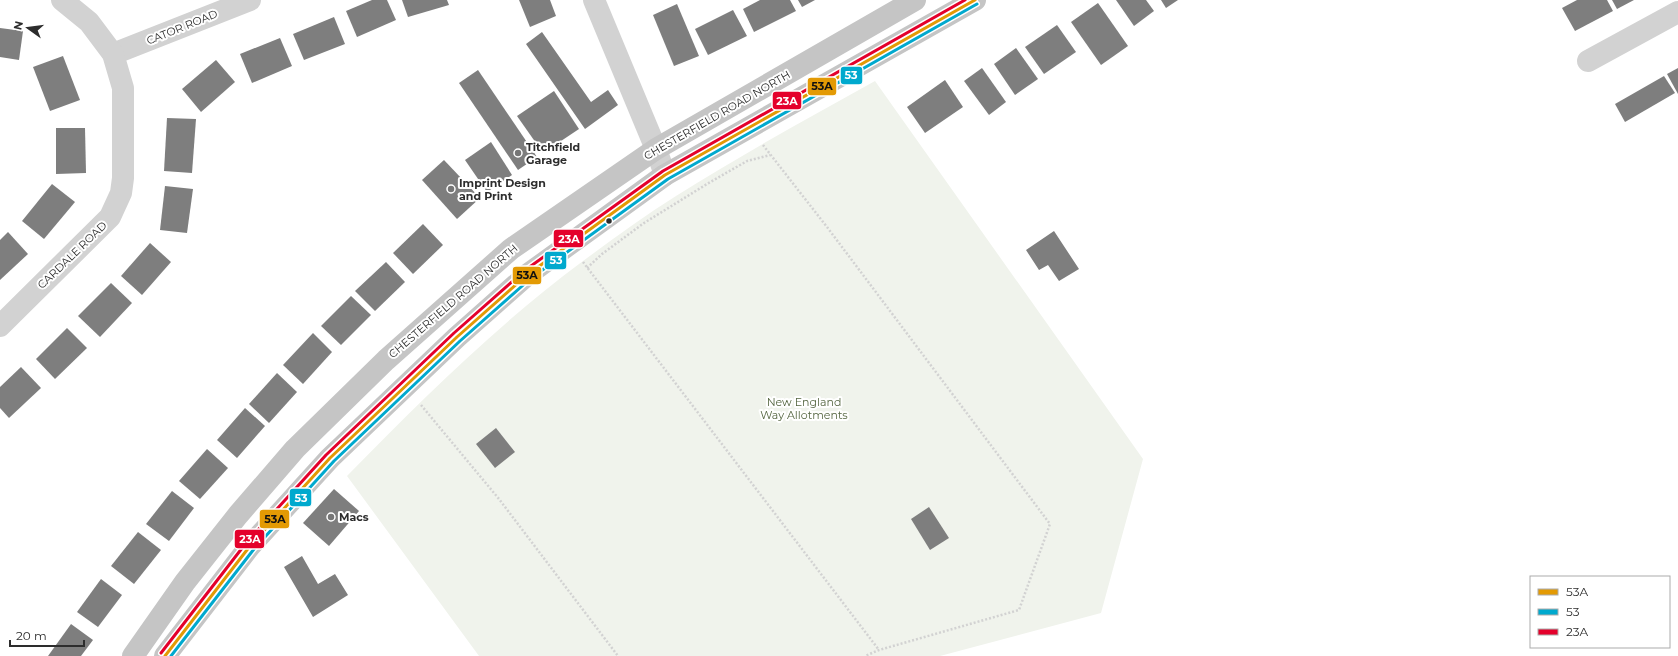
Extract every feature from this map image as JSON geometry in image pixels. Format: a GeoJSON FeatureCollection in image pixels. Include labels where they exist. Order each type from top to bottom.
{"type":"FeatureCollection","features":[{"type":"Feature","properties":{"kind":"main road","name":"CHESTERFIELD ROAD NORTH"},"geometry":{"type":"LineString","coordinates":[[133,656],[185,582],[248,503],[295,449],[386,360],[511,249],[656,149],[915,0]]}},
{"type":"Feature","properties":{"kind":"main road"},"geometry":{"type":"LineString","coordinates":[[165,656],[250,546],[330,458],[456,337],[527,275],[665,175],[975,0]]}},
{"type":"Feature","properties":{"kind":"street"},"geometry":{"type":"LineString","coordinates":[[62,0],[89,22],[113,54]]}},
{"type":"Feature","properties":{"kind":"street","name":"CATOR ROAD"},"geometry":{"type":"LineString","coordinates":[[113,54],[250,0]]}},
{"type":"Feature","properties":{"kind":"street"},"geometry":{"type":"LineString","coordinates":[[594,0],[656,149],[665,175]]}},
{"type":"Feature","properties":{"kind":"street"},"geometry":{"type":"LineString","coordinates":[[1588,61],[1678,12]]}},
{"type":"Feature","properties":{"kind":"street","name":"CARDALE ROAD"},"geometry":{"type":"LineString","coordinates":[[0,326],[110,217],[122,194],[123,88],[113,54]]}},
{"type":"Feature","properties":{"kind":"path"},"geometry":{"type":"LineString","coordinates":[[749,128],[1050,524],[1019,610],[879,650],[865,656]]}},
{"type":"Feature","properties":{"kind":"path"},"geometry":{"type":"LineString","coordinates":[[587,268],[602,254],[644,223],[747,161],[770,155]]}},
{"type":"Feature","properties":{"kind":"path"},"geometry":{"type":"LineString","coordinates":[[568,245],[879,650]]}},
{"type":"Feature","properties":{"kind":"path"},"geometry":{"type":"LineString","coordinates":[[405,386],[499,499],[618,656]]}},
{"type":"Feature","properties":{"kind":"green space","name":"New England Way Allotments"},"geometry":{"type":"Polygon","coordinates":[[[875,81],[1143,459],[1101,613],[940,656],[479,656],[347,476],[460,364],[551,285],[583,261],[652,212],[700,181],[875,81]]]}},
{"type":"Feature","properties":{"kind":"building"},"geometry":{"type":"Polygon","coordinates":[[[372,0],[387,0],[396,20],[357,37],[346,11],[372,0]]]}},
{"type":"Feature","properties":{"kind":"building"},"geometry":{"type":"Polygon","coordinates":[[[402,0],[447,0],[449,5],[408,17],[402,0]]]}},
{"type":"Feature","properties":{"kind":"building"},"geometry":{"type":"Polygon","coordinates":[[[519,0],[550,0],[556,16],[530,27],[519,0]]]}},
{"type":"Feature","properties":{"kind":"building"},"geometry":{"type":"Polygon","coordinates":[[[760,0],[790,0],[796,11],[754,32],[743,9],[760,0]]]}},
{"type":"Feature","properties":{"kind":"building"},"geometry":{"type":"Polygon","coordinates":[[[798,0],[815,0],[802,7],[798,0]]]}},
{"type":"Feature","properties":{"kind":"building"},"geometry":{"type":"Polygon","coordinates":[[[1116,0],[1146,0],[1154,11],[1134,26],[1116,0]]]}},
{"type":"Feature","properties":{"kind":"building"},"geometry":{"type":"Polygon","coordinates":[[[1161,0],[1178,0],[1166,8],[1161,0]]]}},
{"type":"Feature","properties":{"kind":"building"},"geometry":{"type":"Polygon","coordinates":[[[1577,0],[1607,0],[1613,11],[1575,31],[1562,8],[1577,0]]]}},
{"type":"Feature","properties":{"kind":"building"},"geometry":{"type":"Polygon","coordinates":[[[1612,0],[1634,0],[1617,9],[1612,0]]]}},
{"type":"Feature","properties":{"kind":"building"},"geometry":{"type":"Polygon","coordinates":[[[1098,3],[1128,46],[1101,65],[1071,22],[1098,3]]]}},
{"type":"Feature","properties":{"kind":"building"},"geometry":{"type":"Polygon","coordinates":[[[677,4],[699,56],[674,66],[653,15],[677,4]]]}},
{"type":"Feature","properties":{"kind":"building"},"geometry":{"type":"Polygon","coordinates":[[[733,10],[747,36],[708,55],[695,29],[733,10]]]}},
{"type":"Feature","properties":{"kind":"building"},"geometry":{"type":"Polygon","coordinates":[[[334,17],[345,44],[304,60],[293,34],[334,17]]]}},
{"type":"Feature","properties":{"kind":"building"},"geometry":{"type":"Polygon","coordinates":[[[1057,25],[1076,52],[1044,74],[1025,47],[1057,25]]]}},
{"type":"Feature","properties":{"kind":"building"},"geometry":{"type":"Polygon","coordinates":[[[0,28],[23,31],[19,60],[0,57],[0,28]]]}},
{"type":"Feature","properties":{"kind":"building"},"geometry":{"type":"Polygon","coordinates":[[[542,32],[591,102],[608,90],[618,105],[585,129],[526,44],[542,32]]]}},
{"type":"Feature","properties":{"kind":"building"},"geometry":{"type":"Polygon","coordinates":[[[280,38],[292,66],[252,83],[240,54],[280,38]]]}},
{"type":"Feature","properties":{"kind":"building"},"geometry":{"type":"Polygon","coordinates":[[[1016,48],[1038,79],[1015,95],[994,64],[1016,48]]]}},
{"type":"Feature","properties":{"kind":"building"},"geometry":{"type":"Polygon","coordinates":[[[63,56],[80,100],[50,111],[33,67],[63,56]]]}},
{"type":"Feature","properties":{"kind":"building"},"geometry":{"type":"Polygon","coordinates":[[[216,60],[235,82],[201,112],[182,89],[216,60]]]}},
{"type":"Feature","properties":{"kind":"building"},"geometry":{"type":"Polygon","coordinates":[[[982,68],[1006,102],[989,115],[964,81],[982,68]]]}},
{"type":"Feature","properties":{"kind":"building"},"geometry":{"type":"Polygon","coordinates":[[[1678,68],[1678,94],[1667,74],[1678,68]]]}},
{"type":"Feature","properties":{"kind":"building"},"geometry":{"type":"Polygon","coordinates":[[[478,70],[537,157],[518,170],[459,83],[478,70]]]}},
{"type":"Feature","properties":{"kind":"building"},"geometry":{"type":"Polygon","coordinates":[[[1664,76],[1675,93],[1625,122],[1615,104],[1664,76]]]}},
{"type":"Feature","properties":{"kind":"building"},"geometry":{"type":"Polygon","coordinates":[[[945,80],[963,107],[925,133],[907,107],[945,80]]]}},
{"type":"Feature","properties":{"kind":"building"},"geometry":{"type":"Polygon","coordinates":[[[554,91],[579,129],[543,153],[517,116],[554,91]]]}},
{"type":"Feature","properties":{"kind":"building"},"geometry":{"type":"Polygon","coordinates":[[[167,118],[196,119],[192,173],[164,171],[167,118]]]}},
{"type":"Feature","properties":{"kind":"building"},"geometry":{"type":"Polygon","coordinates":[[[56,128],[85,128],[86,173],[56,174],[56,128]]]}},
{"type":"Feature","properties":{"kind":"building"},"geometry":{"type":"Polygon","coordinates":[[[491,142],[512,175],[487,192],[465,160],[491,142]]]}},
{"type":"Feature","properties":{"kind":"building","name":"Imprint Design and Print"},"geometry":{"type":"Polygon","coordinates":[[[444,160],[480,198],[457,219],[422,180],[444,160]]]}},
{"type":"Feature","properties":{"kind":"building"},"geometry":{"type":"Polygon","coordinates":[[[52,184],[75,202],[44,239],[22,221],[52,184]]]}},
{"type":"Feature","properties":{"kind":"building"},"geometry":{"type":"Polygon","coordinates":[[[165,186],[193,189],[187,233],[160,230],[165,186]]]}},
{"type":"Feature","properties":{"kind":"building"},"geometry":{"type":"Polygon","coordinates":[[[423,224],[443,245],[413,274],[393,253],[423,224]]]}},
{"type":"Feature","properties":{"kind":"building"},"geometry":{"type":"Polygon","coordinates":[[[1054,231],[1079,269],[1059,281],[1048,265],[1039,270],[1026,250],[1054,231]]]}},
{"type":"Feature","properties":{"kind":"building"},"geometry":{"type":"Polygon","coordinates":[[[8,232],[28,254],[0,280],[0,240],[8,232]]]}},
{"type":"Feature","properties":{"kind":"building"},"geometry":{"type":"Polygon","coordinates":[[[150,243],[171,262],[142,295],[121,276],[150,243]]]}},
{"type":"Feature","properties":{"kind":"building"},"geometry":{"type":"Polygon","coordinates":[[[386,262],[405,282],[375,311],[355,291],[386,262]]]}},
{"type":"Feature","properties":{"kind":"building"},"geometry":{"type":"Polygon","coordinates":[[[111,283],[132,303],[100,337],[78,316],[111,283]]]}},
{"type":"Feature","properties":{"kind":"building"},"geometry":{"type":"Polygon","coordinates":[[[351,296],[371,315],[341,345],[321,326],[351,296]]]}},
{"type":"Feature","properties":{"kind":"building"},"geometry":{"type":"Polygon","coordinates":[[[67,328],[87,348],[55,379],[36,359],[67,328]]]}},
{"type":"Feature","properties":{"kind":"building"},"geometry":{"type":"Polygon","coordinates":[[[313,333],[332,352],[303,384],[283,365],[313,333]]]}},
{"type":"Feature","properties":{"kind":"building"},"geometry":{"type":"Polygon","coordinates":[[[21,367],[41,388],[9,418],[0,408],[0,387],[21,367]]]}},
{"type":"Feature","properties":{"kind":"building"},"geometry":{"type":"Polygon","coordinates":[[[277,373],[297,392],[269,423],[249,404],[277,373]]]}},
{"type":"Feature","properties":{"kind":"building"},"geometry":{"type":"Polygon","coordinates":[[[245,408],[265,426],[237,458],[217,440],[245,408]]]}},
{"type":"Feature","properties":{"kind":"building"},"geometry":{"type":"Polygon","coordinates":[[[496,428],[515,452],[495,468],[476,444],[496,428]]]}},
{"type":"Feature","properties":{"kind":"building"},"geometry":{"type":"Polygon","coordinates":[[[207,449],[228,468],[200,499],[179,481],[207,449]]]}},
{"type":"Feature","properties":{"kind":"building","name":"Macs"},"geometry":{"type":"Polygon","coordinates":[[[334,489],[359,511],[329,546],[303,523],[334,489]]]}},
{"type":"Feature","properties":{"kind":"building"},"geometry":{"type":"Polygon","coordinates":[[[172,491],[194,508],[169,541],[146,524],[172,491]]]}},
{"type":"Feature","properties":{"kind":"building"},"geometry":{"type":"Polygon","coordinates":[[[929,507],[949,538],[930,550],[911,519],[929,507]]]}},
{"type":"Feature","properties":{"kind":"building"},"geometry":{"type":"Polygon","coordinates":[[[138,532],[161,550],[134,584],[111,566],[138,532]]]}},
{"type":"Feature","properties":{"kind":"building"},"geometry":{"type":"Polygon","coordinates":[[[302,556],[318,584],[335,574],[348,595],[313,617],[284,567],[302,556]]]}},
{"type":"Feature","properties":{"kind":"building"},"geometry":{"type":"Polygon","coordinates":[[[101,579],[122,595],[98,627],[77,612],[101,579]]]}},
{"type":"Feature","properties":{"kind":"building"},"geometry":{"type":"Polygon","coordinates":[[[71,624],[93,640],[81,656],[48,656],[71,624]]]}},
{"type":"Feature","properties":{"kind":"transit line","name":"23A"},"geometry":{"type":"LineString","coordinates":[[161,653],[246,543],[326,455],[454,333],[524,271],[663,171],[965,0]]}},
{"type":"Feature","properties":{"kind":"transit line","name":"53A"},"geometry":{"type":"LineString","coordinates":[[165,656],[250,546],[330,458],[457,337],[527,275],[665,175],[975,0]]}},
{"type":"Feature","properties":{"kind":"transit line","name":"53"},"geometry":{"type":"LineString","coordinates":[[171,656],[254,549],[334,461],[460,341],[530,279],[668,179],[977,4]]}},
{"type":"Feature","properties":{"kind":"place","name":"Titchfield Garage"},"geometry":{"type":"Point","coordinates":[518,153]}},
{"type":"Feature","properties":{"kind":"place","name":"Imprint Design and Print"},"geometry":{"type":"Point","coordinates":[451,189]}},
{"type":"Feature","properties":{"kind":"place","name":"Macs"},"geometry":{"type":"Point","coordinates":[331,517]}}]}
